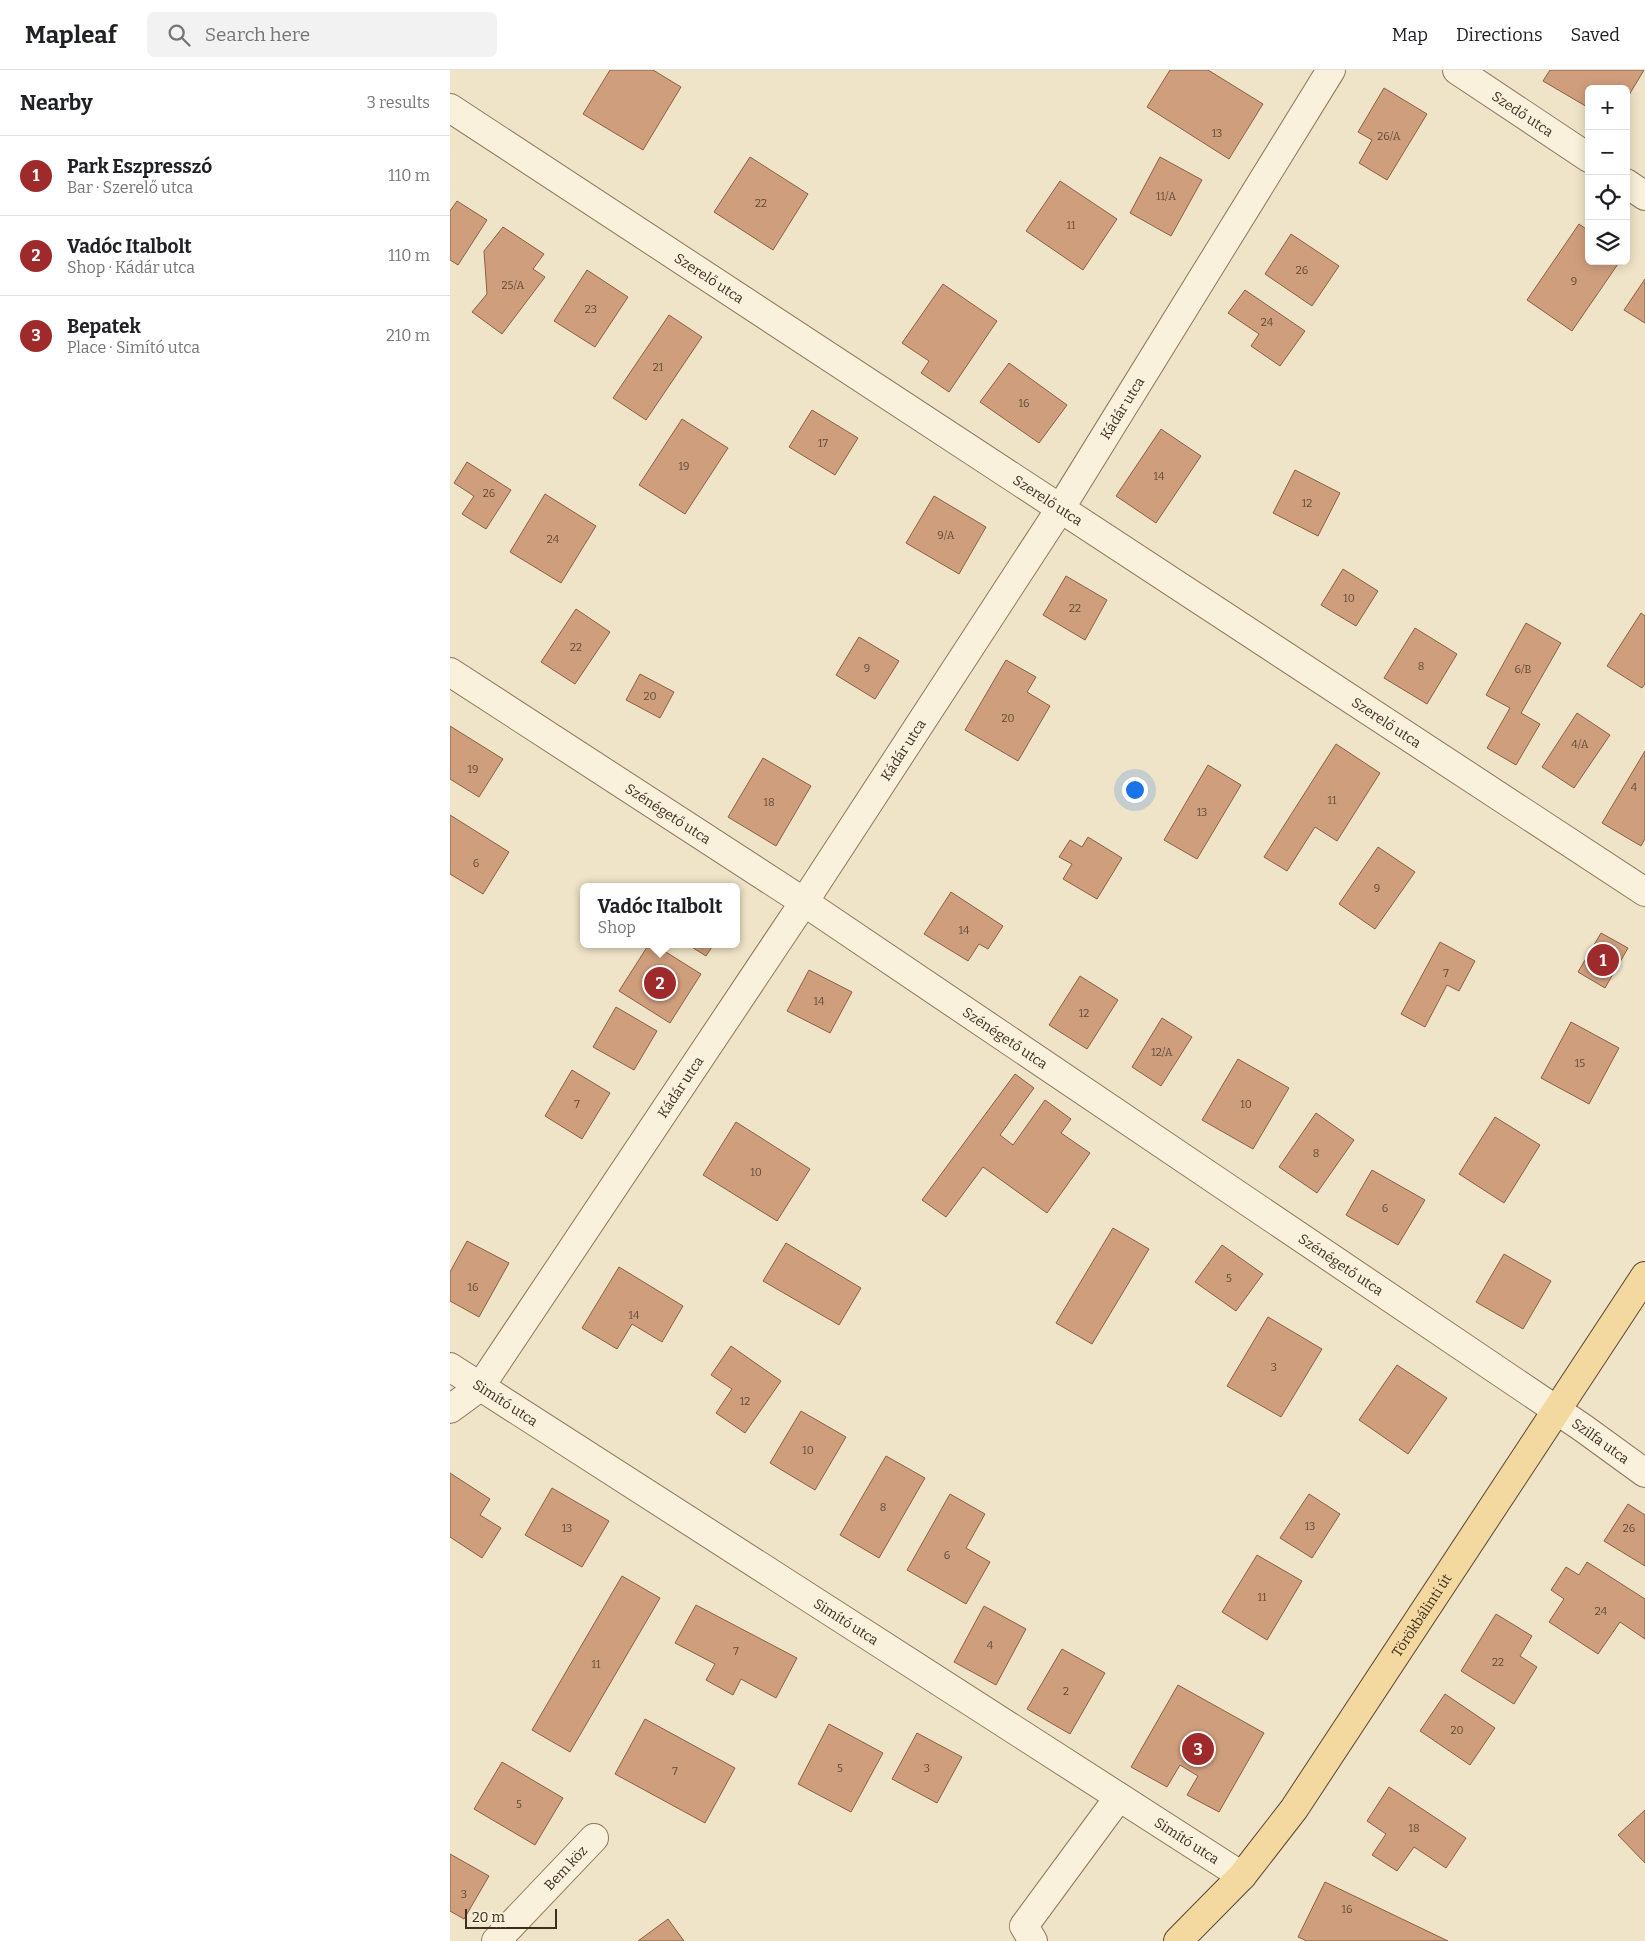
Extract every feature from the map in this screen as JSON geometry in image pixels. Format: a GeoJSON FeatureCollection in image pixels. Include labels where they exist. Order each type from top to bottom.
{"type":"FeatureCollection","features":[{"type":"Feature","properties":{"kind":"main road","name":"Törökbálinti út"},"geometry":{"type":"LineString","coordinates":[[1178,1941],[1242,1876],[1294,1809],[1645,1276]]}},
{"type":"Feature","properties":{"kind":"street","name":"Kádár utca"},"geometry":{"type":"LineString","coordinates":[[450,1409],[480,1387],[804,902],[1060,509],[1331,70]]}},
{"type":"Feature","properties":{"kind":"street","name":"Szedő utca"},"geometry":{"type":"LineString","coordinates":[[1457,70],[1585,155]]}},
{"type":"Feature","properties":{"kind":"street","name":"Szerelő utca"},"geometry":{"type":"LineString","coordinates":[[450,108],[1645,892]]}},
{"type":"Feature","properties":{"kind":"street"},"geometry":{"type":"LineString","coordinates":[[1630,187],[1645,196]]}},
{"type":"Feature","properties":{"kind":"street","name":"Szénégető utca"},"geometry":{"type":"LineString","coordinates":[[450,672],[804,902],[1556,1411]]}},
{"type":"Feature","properties":{"kind":"street","name":"Simító utca"},"geometry":{"type":"LineString","coordinates":[[450,1367],[1242,1876]]}},
{"type":"Feature","properties":{"kind":"street","name":"Szilfa utca"},"geometry":{"type":"LineString","coordinates":[[1556,1411],[1645,1473]]}},
{"type":"Feature","properties":{"kind":"street"},"geometry":{"type":"LineString","coordinates":[[1033,1941],[1024,1926],[1119,1797]]}},
{"type":"Feature","properties":{"kind":"street","name":"Bem köz"},"geometry":{"type":"LineString","coordinates":[[496,1941],[594,1838]]}},
{"type":"Feature","properties":{"kind":"building"},"geometry":{"type":"Polygon","coordinates":[[[610,70],[653,70],[681,87],[643,150],[583,114],[610,70]]]}},
{"type":"Feature","properties":{"kind":"building"},"geometry":{"type":"Polygon","coordinates":[[[1170,70],[1208,70],[1263,104],[1229,159],[1147,107],[1170,70]]]}},
{"type":"Feature","properties":{"kind":"building"},"geometry":{"type":"Polygon","coordinates":[[[1550,70],[1644,70],[1630,93],[1630,85],[1585,85],[1585,106],[1543,81],[1550,70]]]}},
{"type":"Feature","properties":{"kind":"building"},"geometry":{"type":"Polygon","coordinates":[[[1384,88],[1427,114],[1387,180],[1359,163],[1372,140],[1358,132],[1384,88]]]}},
{"type":"Feature","properties":{"kind":"building"},"geometry":{"type":"Polygon","coordinates":[[[750,157],[808,194],[773,250],[714,212],[750,157]]]}},
{"type":"Feature","properties":{"kind":"building"},"geometry":{"type":"Polygon","coordinates":[[[1160,157],[1202,180],[1171,236],[1130,213],[1160,157]]]}},
{"type":"Feature","properties":{"kind":"building"},"geometry":{"type":"Polygon","coordinates":[[[1060,181],[1117,219],[1083,270],[1026,231],[1060,181]]]}},
{"type":"Feature","properties":{"kind":"building"},"geometry":{"type":"Polygon","coordinates":[[[457,201],[487,220],[458,265],[450,260],[450,211],[457,201]]]}},
{"type":"Feature","properties":{"kind":"building"},"geometry":{"type":"Polygon","coordinates":[[[1579,224],[1585,228],[1585,265],[1617,265],[1572,331],[1527,300],[1579,224]]]}},
{"type":"Feature","properties":{"kind":"building"},"geometry":{"type":"Polygon","coordinates":[[[503,227],[544,254],[533,269],[545,277],[502,334],[472,312],[487,294],[484,251],[503,227]]]}},
{"type":"Feature","properties":{"kind":"building"},"geometry":{"type":"Polygon","coordinates":[[[1291,234],[1339,266],[1312,306],[1265,274],[1291,234]]]}},
{"type":"Feature","properties":{"kind":"building"},"geometry":{"type":"Polygon","coordinates":[[[587,270],[628,297],[595,347],[554,321],[587,270]]]}},
{"type":"Feature","properties":{"kind":"building"},"geometry":{"type":"Polygon","coordinates":[[[1645,279],[1645,323],[1624,310],[1645,279]]]}},
{"type":"Feature","properties":{"kind":"building"},"geometry":{"type":"Polygon","coordinates":[[[943,284],[997,321],[949,392],[921,373],[929,361],[902,343],[943,284]]]}},
{"type":"Feature","properties":{"kind":"building"},"geometry":{"type":"Polygon","coordinates":[[[1245,290],[1305,331],[1280,366],[1251,346],[1259,334],[1228,313],[1245,290]]]}},
{"type":"Feature","properties":{"kind":"building"},"geometry":{"type":"Polygon","coordinates":[[[669,315],[702,337],[646,420],[613,398],[669,315]]]}},
{"type":"Feature","properties":{"kind":"building"},"geometry":{"type":"Polygon","coordinates":[[[1009,363],[1067,405],[1039,443],[980,402],[1009,363]]]}},
{"type":"Feature","properties":{"kind":"building"},"geometry":{"type":"Polygon","coordinates":[[[812,410],[858,438],[835,475],[789,447],[812,410]]]}},
{"type":"Feature","properties":{"kind":"building"},"geometry":{"type":"Polygon","coordinates":[[[682,419],[728,448],[685,514],[639,485],[682,419]]]}},
{"type":"Feature","properties":{"kind":"building"},"geometry":{"type":"Polygon","coordinates":[[[1161,429],[1201,456],[1156,523],[1116,496],[1161,429]]]}},
{"type":"Feature","properties":{"kind":"building"},"geometry":{"type":"Polygon","coordinates":[[[467,462],[511,490],[486,529],[462,514],[474,496],[454,483],[467,462]]]}},
{"type":"Feature","properties":{"kind":"building"},"geometry":{"type":"Polygon","coordinates":[[[1295,470],[1340,493],[1318,536],[1273,513],[1295,470]]]}},
{"type":"Feature","properties":{"kind":"building"},"geometry":{"type":"Polygon","coordinates":[[[545,494],[596,526],[561,583],[510,552],[545,494]]]}},
{"type":"Feature","properties":{"kind":"building"},"geometry":{"type":"Polygon","coordinates":[[[934,496],[986,527],[959,574],[906,543],[934,496]]]}},
{"type":"Feature","properties":{"kind":"building"},"geometry":{"type":"Polygon","coordinates":[[[1343,569],[1378,591],[1356,626],[1321,605],[1343,569]]]}},
{"type":"Feature","properties":{"kind":"building"},"geometry":{"type":"Polygon","coordinates":[[[1066,576],[1107,600],[1085,640],[1043,615],[1066,576]]]}},
{"type":"Feature","properties":{"kind":"building"},"geometry":{"type":"Polygon","coordinates":[[[576,609],[610,632],[575,684],[541,662],[576,609]]]}},
{"type":"Feature","properties":{"kind":"building"},"geometry":{"type":"Polygon","coordinates":[[[1641,613],[1645,616],[1645,684],[1642,688],[1607,666],[1641,613]]]}},
{"type":"Feature","properties":{"kind":"building"},"geometry":{"type":"Polygon","coordinates":[[[1526,623],[1561,643],[1521,713],[1540,724],[1516,765],[1487,748],[1510,708],[1486,695],[1526,623]]]}},
{"type":"Feature","properties":{"kind":"building"},"geometry":{"type":"Polygon","coordinates":[[[1415,628],[1457,654],[1427,704],[1384,678],[1415,628]]]}},
{"type":"Feature","properties":{"kind":"building"},"geometry":{"type":"Polygon","coordinates":[[[859,637],[899,661],[875,699],[836,675],[859,637]]]}},
{"type":"Feature","properties":{"kind":"building"},"geometry":{"type":"Polygon","coordinates":[[[1006,660],[1036,677],[1027,692],[1050,706],[1018,761],[965,730],[1006,660]]]}},
{"type":"Feature","properties":{"kind":"building"},"geometry":{"type":"Polygon","coordinates":[[[640,674],[674,692],[660,718],[626,700],[640,674]]]}},
{"type":"Feature","properties":{"kind":"building"},"geometry":{"type":"Polygon","coordinates":[[[1577,713],[1610,735],[1574,788],[1542,767],[1577,713]]]}},
{"type":"Feature","properties":{"kind":"building"},"geometry":{"type":"Polygon","coordinates":[[[450,726],[503,759],[479,797],[450,779],[450,726]]]}},
{"type":"Feature","properties":{"kind":"building"},"geometry":{"type":"Polygon","coordinates":[[[1336,744],[1380,773],[1337,841],[1315,827],[1287,871],[1264,857],[1336,744]]]}},
{"type":"Feature","properties":{"kind":"building"},"geometry":{"type":"Polygon","coordinates":[[[1645,751],[1645,839],[1641,846],[1602,823],[1645,751]]]}},
{"type":"Feature","properties":{"kind":"building"},"geometry":{"type":"Polygon","coordinates":[[[763,758],[811,786],[776,846],[728,817],[763,758]]]}},
{"type":"Feature","properties":{"kind":"building"},"geometry":{"type":"Polygon","coordinates":[[[1208,765],[1241,785],[1197,859],[1164,840],[1208,765]]]}},
{"type":"Feature","properties":{"kind":"building"},"geometry":{"type":"Polygon","coordinates":[[[450,815],[509,852],[483,894],[450,874],[450,815]]]}},
{"type":"Feature","properties":{"kind":"building"},"geometry":{"type":"Polygon","coordinates":[[[1088,837],[1122,858],[1097,899],[1063,879],[1072,864],[1059,857],[1070,840],[1082,847],[1088,837]]]}},
{"type":"Feature","properties":{"kind":"building"},"geometry":{"type":"Polygon","coordinates":[[[1378,847],[1415,872],[1375,929],[1339,904],[1378,847]]]}},
{"type":"Feature","properties":{"kind":"building"},"geometry":{"type":"Polygon","coordinates":[[[951,892],[1003,926],[988,949],[979,944],[968,961],[924,934],[951,892]]]}},
{"type":"Feature","properties":{"kind":"building"},"geometry":{"type":"Polygon","coordinates":[[[1601,933],[1628,948],[1605,988],[1578,972],[1601,933]]]}},
{"type":"Feature","properties":{"kind":"building"},"geometry":{"type":"Polygon","coordinates":[[[1440,942],[1475,961],[1459,991],[1447,985],[1425,1027],[1401,1014],[1440,942]]]}},
{"type":"Feature","properties":{"kind":"building"},"geometry":{"type":"Polygon","coordinates":[[[646,948],[659,948],[701,974],[670,1023],[619,991],[646,948]]]}},
{"type":"Feature","properties":{"kind":"building"},"geometry":{"type":"Polygon","coordinates":[[[693,948],[711,948],[706,956],[693,948]]]}},
{"type":"Feature","properties":{"kind":"building"},"geometry":{"type":"Polygon","coordinates":[[[809,970],[852,992],[830,1033],[787,1011],[809,970]]]}},
{"type":"Feature","properties":{"kind":"building"},"geometry":{"type":"Polygon","coordinates":[[[1080,976],[1118,1000],[1087,1049],[1049,1025],[1080,976]]]}},
{"type":"Feature","properties":{"kind":"building"},"geometry":{"type":"Polygon","coordinates":[[[616,1007],[657,1031],[634,1070],[593,1047],[616,1007]]]}},
{"type":"Feature","properties":{"kind":"building"},"geometry":{"type":"Polygon","coordinates":[[[1162,1018],[1192,1037],[1161,1086],[1132,1067],[1162,1018]]]}},
{"type":"Feature","properties":{"kind":"building"},"geometry":{"type":"Polygon","coordinates":[[[1571,1022],[1619,1048],[1589,1104],[1541,1078],[1571,1022]]]}},
{"type":"Feature","properties":{"kind":"building"},"geometry":{"type":"Polygon","coordinates":[[[1238,1059],[1289,1088],[1253,1149],[1202,1120],[1238,1059]]]}},
{"type":"Feature","properties":{"kind":"building"},"geometry":{"type":"Polygon","coordinates":[[[572,1070],[610,1093],[582,1139],[545,1116],[572,1070]]]}},
{"type":"Feature","properties":{"kind":"building"},"geometry":{"type":"Polygon","coordinates":[[[1015,1074],[1034,1088],[1000,1135],[1013,1145],[1045,1100],[1071,1119],[1061,1133],[1090,1153],[1047,1213],[983,1167],[946,1217],[922,1200],[1015,1074]]]}},
{"type":"Feature","properties":{"kind":"building"},"geometry":{"type":"Polygon","coordinates":[[[1316,1113],[1354,1140],[1317,1193],[1279,1167],[1316,1113]]]}},
{"type":"Feature","properties":{"kind":"building"},"geometry":{"type":"Polygon","coordinates":[[[1495,1117],[1540,1145],[1504,1203],[1459,1174],[1495,1117]]]}},
{"type":"Feature","properties":{"kind":"building"},"geometry":{"type":"Polygon","coordinates":[[[736,1122],[810,1169],[777,1221],[703,1175],[736,1122]]]}},
{"type":"Feature","properties":{"kind":"building"},"geometry":{"type":"Polygon","coordinates":[[[1372,1170],[1425,1200],[1398,1245],[1346,1215],[1372,1170]]]}},
{"type":"Feature","properties":{"kind":"building"},"geometry":{"type":"Polygon","coordinates":[[[1113,1228],[1149,1249],[1092,1344],[1056,1323],[1113,1228]]]}},
{"type":"Feature","properties":{"kind":"building"},"geometry":{"type":"Polygon","coordinates":[[[467,1241],[509,1263],[479,1317],[450,1301],[450,1272],[467,1241]]]}},
{"type":"Feature","properties":{"kind":"building"},"geometry":{"type":"Polygon","coordinates":[[[786,1243],[861,1288],[839,1325],[763,1281],[786,1243]]]}},
{"type":"Feature","properties":{"kind":"building"},"geometry":{"type":"Polygon","coordinates":[[[1222,1245],[1263,1274],[1236,1311],[1195,1282],[1222,1245]]]}},
{"type":"Feature","properties":{"kind":"building"},"geometry":{"type":"Polygon","coordinates":[[[1504,1254],[1551,1281],[1523,1329],[1476,1302],[1504,1254]]]}},
{"type":"Feature","properties":{"kind":"building"},"geometry":{"type":"Polygon","coordinates":[[[619,1267],[683,1306],[662,1342],[632,1324],[617,1349],[582,1328],[619,1267]]]}},
{"type":"Feature","properties":{"kind":"building"},"geometry":{"type":"Polygon","coordinates":[[[1268,1317],[1322,1349],[1281,1417],[1227,1386],[1268,1317]]]}},
{"type":"Feature","properties":{"kind":"building"},"geometry":{"type":"Polygon","coordinates":[[[731,1346],[781,1381],[745,1433],[716,1413],[732,1389],[711,1375],[731,1346]]]}},
{"type":"Feature","properties":{"kind":"building"},"geometry":{"type":"Polygon","coordinates":[[[1397,1365],[1447,1398],[1408,1454],[1359,1420],[1397,1365]]]}},
{"type":"Feature","properties":{"kind":"building"},"geometry":{"type":"Polygon","coordinates":[[[801,1411],[846,1437],[815,1490],[770,1463],[801,1411]]]}},
{"type":"Feature","properties":{"kind":"building"},"geometry":{"type":"Polygon","coordinates":[[[886,1456],[925,1478],[879,1558],[840,1535],[886,1456]]]}},
{"type":"Feature","properties":{"kind":"building"},"geometry":{"type":"Polygon","coordinates":[[[450,1473],[490,1499],[480,1515],[501,1528],[482,1558],[450,1537],[450,1473]]]}},
{"type":"Feature","properties":{"kind":"building"},"geometry":{"type":"Polygon","coordinates":[[[552,1488],[609,1521],[582,1567],[525,1535],[552,1488]]]}},
{"type":"Feature","properties":{"kind":"building"},"geometry":{"type":"Polygon","coordinates":[[[950,1494],[985,1514],[966,1548],[990,1562],[966,1604],[907,1570],[950,1494]]]}},
{"type":"Feature","properties":{"kind":"building"},"geometry":{"type":"Polygon","coordinates":[[[1309,1494],[1340,1514],[1312,1558],[1280,1538],[1309,1494]]]}},
{"type":"Feature","properties":{"kind":"building"},"geometry":{"type":"Polygon","coordinates":[[[1628,1504],[1645,1515],[1645,1566],[1604,1541],[1628,1504]]]}},
{"type":"Feature","properties":{"kind":"building"},"geometry":{"type":"Polygon","coordinates":[[[1257,1555],[1302,1581],[1267,1640],[1222,1612],[1257,1555]]]}},
{"type":"Feature","properties":{"kind":"building"},"geometry":{"type":"Polygon","coordinates":[[[1587,1562],[1645,1599],[1645,1639],[1620,1622],[1598,1654],[1549,1622],[1564,1599],[1551,1590],[1566,1567],[1579,1575],[1587,1562]]]}},
{"type":"Feature","properties":{"kind":"building"},"geometry":{"type":"Polygon","coordinates":[[[622,1576],[660,1598],[570,1752],[532,1730],[622,1576]]]}},
{"type":"Feature","properties":{"kind":"building"},"geometry":{"type":"Polygon","coordinates":[[[696,1605],[797,1658],[776,1698],[741,1679],[733,1695],[706,1680],[715,1664],[675,1643],[696,1605]]]}},
{"type":"Feature","properties":{"kind":"building"},"geometry":{"type":"Polygon","coordinates":[[[984,1606],[1026,1629],[996,1685],[954,1662],[984,1606]]]}},
{"type":"Feature","properties":{"kind":"building"},"geometry":{"type":"Polygon","coordinates":[[[1496,1614],[1532,1636],[1520,1656],[1537,1667],[1514,1704],[1461,1671],[1496,1614]]]}},
{"type":"Feature","properties":{"kind":"building"},"geometry":{"type":"Polygon","coordinates":[[[1062,1649],[1105,1673],[1070,1734],[1027,1709],[1062,1649]]]}},
{"type":"Feature","properties":{"kind":"building"},"geometry":{"type":"Polygon","coordinates":[[[1178,1685],[1264,1733],[1219,1812],[1187,1795],[1198,1776],[1180,1765],[1167,1787],[1131,1767],[1178,1685]]]}},
{"type":"Feature","properties":{"kind":"building"},"geometry":{"type":"Polygon","coordinates":[[[1445,1694],[1495,1728],[1470,1765],[1420,1731],[1445,1694]]]}},
{"type":"Feature","properties":{"kind":"building"},"geometry":{"type":"Polygon","coordinates":[[[645,1719],[735,1768],[705,1823],[615,1774],[645,1719]]]}},
{"type":"Feature","properties":{"kind":"building"},"geometry":{"type":"Polygon","coordinates":[[[829,1724],[883,1753],[851,1812],[798,1784],[829,1724]]]}},
{"type":"Feature","properties":{"kind":"building"},"geometry":{"type":"Polygon","coordinates":[[[917,1733],[962,1757],[937,1803],[892,1779],[917,1733]]]}},
{"type":"Feature","properties":{"kind":"building"},"geometry":{"type":"Polygon","coordinates":[[[502,1762],[563,1798],[535,1845],[474,1809],[502,1762]]]}},
{"type":"Feature","properties":{"kind":"building"},"geometry":{"type":"Polygon","coordinates":[[[1389,1787],[1466,1838],[1446,1868],[1414,1847],[1397,1871],[1372,1855],[1386,1834],[1367,1821],[1389,1787]]]}},
{"type":"Feature","properties":{"kind":"building"},"geometry":{"type":"Polygon","coordinates":[[[1645,1810],[1645,1863],[1618,1835],[1645,1810]]]}},
{"type":"Feature","properties":{"kind":"building"},"geometry":{"type":"Polygon","coordinates":[[[450,1854],[489,1876],[464,1919],[450,1911],[450,1854]]]}},
{"type":"Feature","properties":{"kind":"building"},"geometry":{"type":"Polygon","coordinates":[[[1325,1882],[1448,1941],[1307,1941],[1298,1937],[1325,1882]]]}},
{"type":"Feature","properties":{"kind":"building"},"geometry":{"type":"Polygon","coordinates":[[[668,1919],[684,1941],[638,1941],[668,1919]]]}},
{"type":"Feature","properties":{"kind":"place","name":"Park Eszpresszó"},"geometry":{"type":"Point","coordinates":[1603,960]}},
{"type":"Feature","properties":{"kind":"place","name":"Vadóc Italbolt"},"geometry":{"type":"Point","coordinates":[660,983]}},
{"type":"Feature","properties":{"kind":"place","name":"Bepatek"},"geometry":{"type":"Point","coordinates":[1198,1749]}}]}
